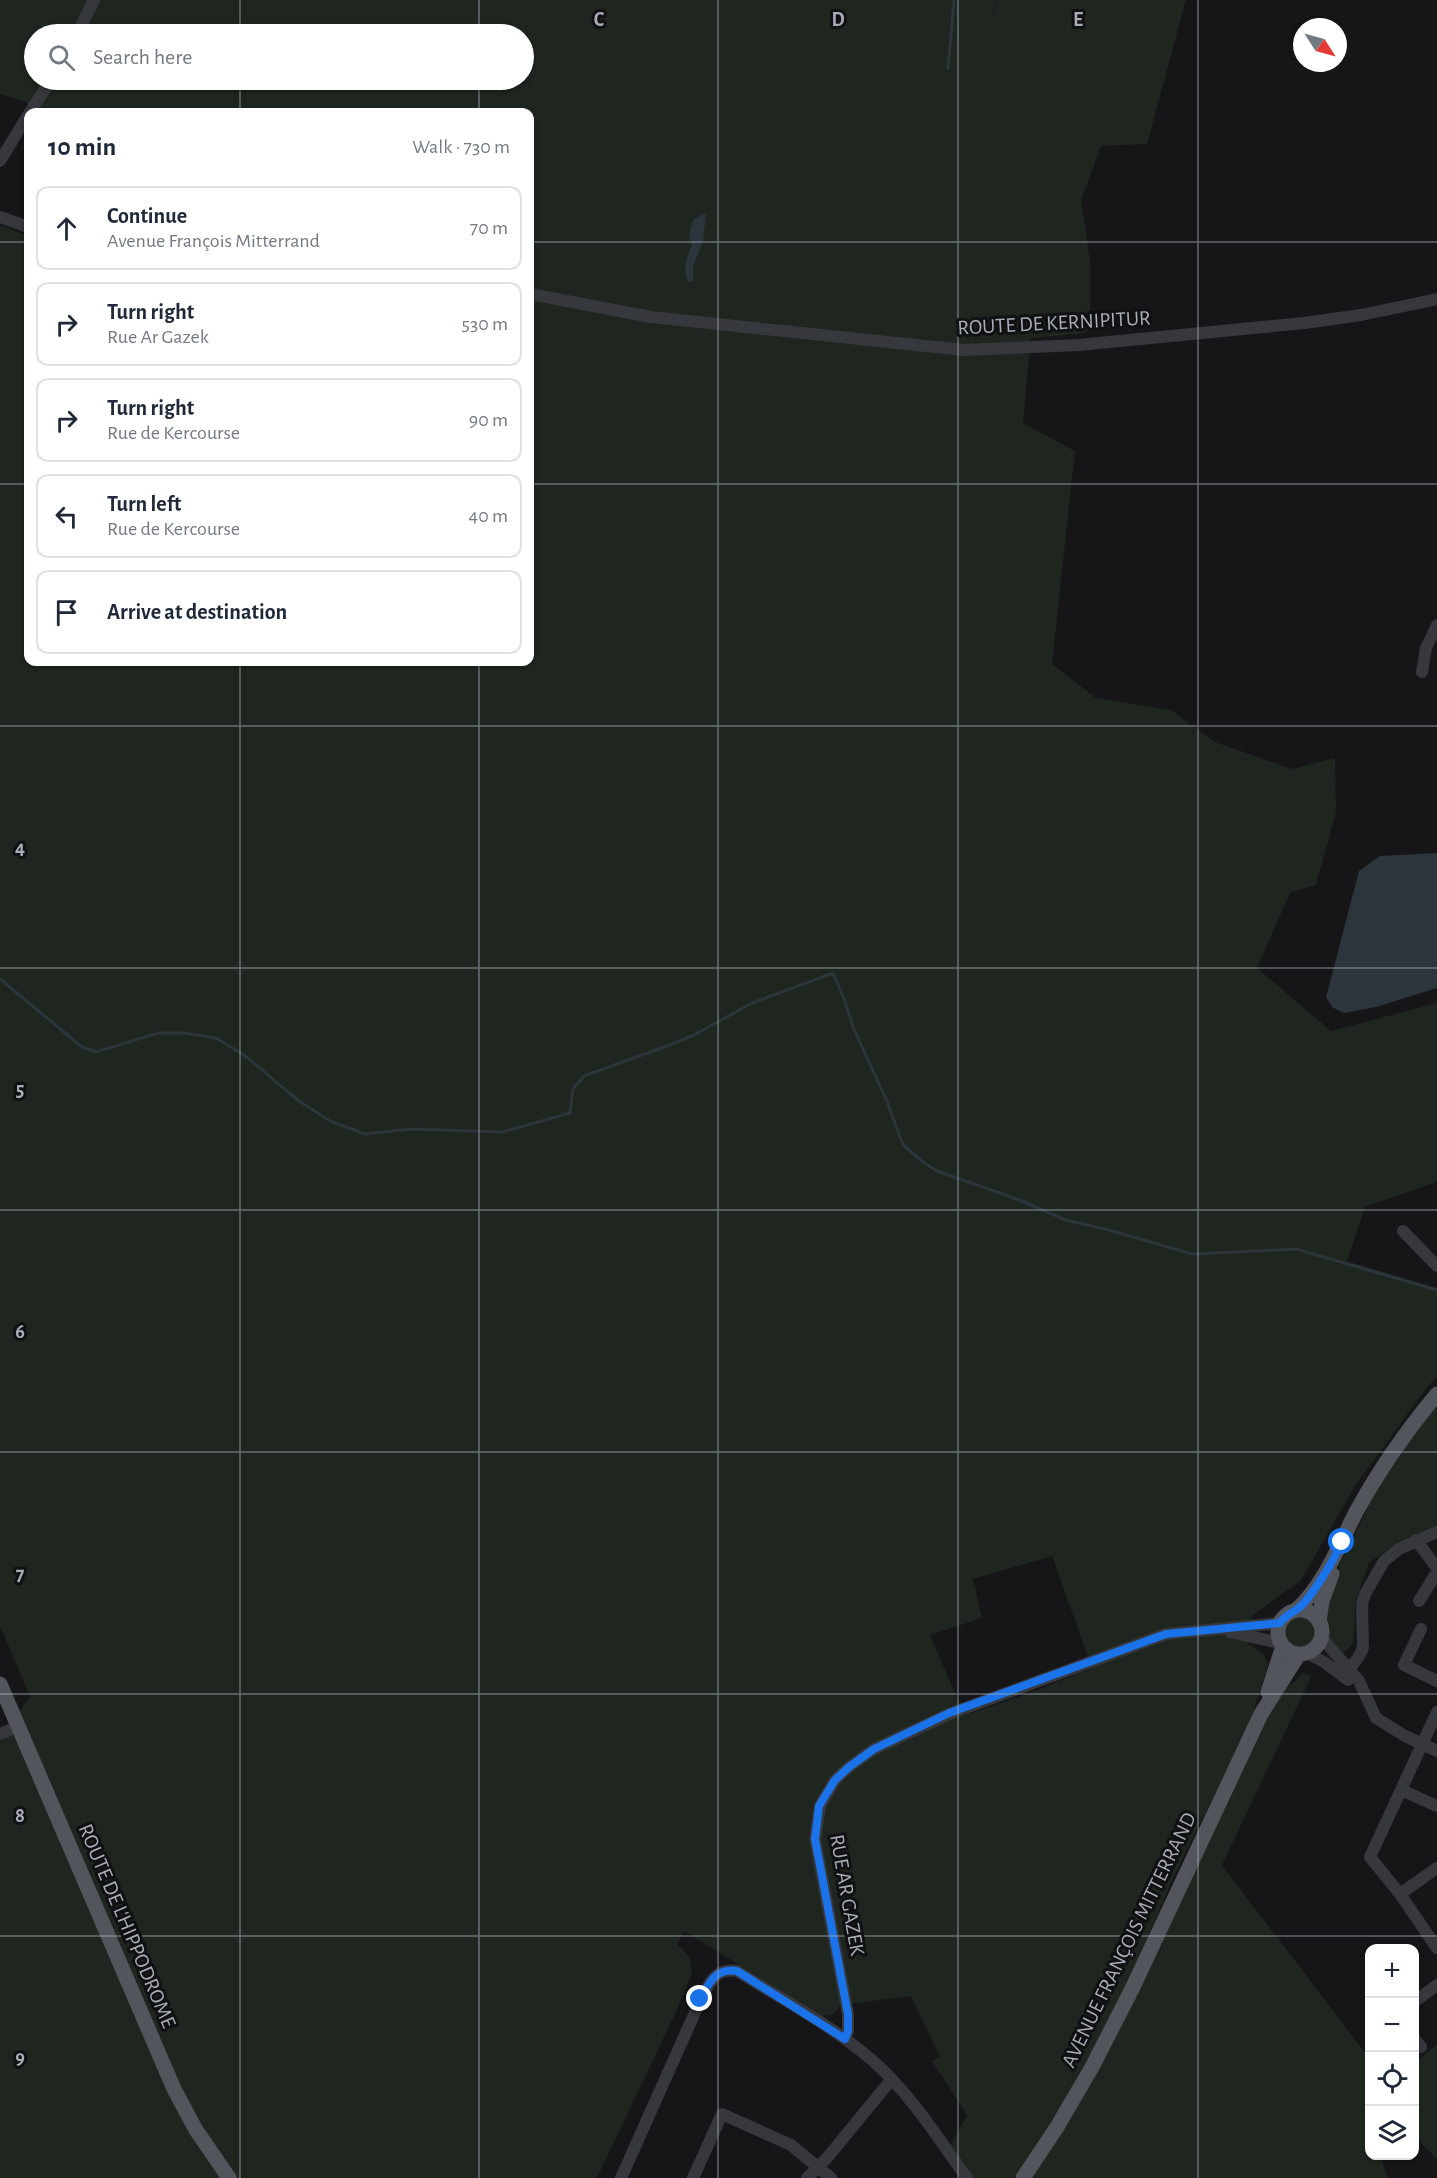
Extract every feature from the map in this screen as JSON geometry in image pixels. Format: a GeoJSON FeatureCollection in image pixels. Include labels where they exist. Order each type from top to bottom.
{"type":"FeatureCollection","features":[{"type":"Feature","properties":{"kind":"main road"},"geometry":{"type":"LineString","coordinates":[[1335,1557],[1333,1571],[1322,1601],[1318,1644],[1303,1654],[1288,1651],[1278,1637],[1280,1623],[1286,1615],[1296,1610],[1310,1596],[1335,1557],[1356,1513],[1383,1466],[1437,1394]]}},
{"type":"Feature","properties":{"kind":"main road"},"geometry":{"type":"LineString","coordinates":[[1296,1610],[1312,1614],[1320,1629]]}},
{"type":"Feature","properties":{"kind":"main road","name":"AVENUE FRANÇOIS MITTERRAND"},"geometry":{"type":"LineString","coordinates":[[1023,2178],[1057,2127],[1092,2067],[1132,1989],[1261,1714],[1282,1645]]}},
{"type":"Feature","properties":{"kind":"main road","name":"AVENUE FRANÇOIS MITTERRAND"},"geometry":{"type":"LineString","coordinates":[[1261,1714],[1303,1654]]}},
{"type":"Feature","properties":{"kind":"main road","name":"ROUTE DE L'HIPPODROME"},"geometry":{"type":"LineString","coordinates":[[0,1684],[174,2090],[196,2130],[229,2178]]}},
{"type":"Feature","properties":{"kind":"street"},"geometry":{"type":"LineString","coordinates":[[82,24],[94,0]]}},
{"type":"Feature","properties":{"kind":"street"},"geometry":{"type":"LineString","coordinates":[[33,108],[45,90]]}},
{"type":"Feature","properties":{"kind":"street"},"geometry":{"type":"LineString","coordinates":[[0,161],[24,122]]}},
{"type":"Feature","properties":{"kind":"street"},"geometry":{"type":"LineString","coordinates":[[0,217],[24,226]]}},
{"type":"Feature","properties":{"kind":"street","name":"ROUTE DE KERNIPITUR"},"geometry":{"type":"LineString","coordinates":[[534,295],[651,317],[964,350],[1079,345],[1304,323],[1361,315],[1437,299]]}},
{"type":"Feature","properties":{"kind":"street"},"geometry":{"type":"LineString","coordinates":[[1422,672],[1426,648],[1437,625]]}},
{"type":"Feature","properties":{"kind":"street"},"geometry":{"type":"LineString","coordinates":[[1403,1231],[1437,1266]]}},
{"type":"Feature","properties":{"kind":"street"},"geometry":{"type":"LineString","coordinates":[[1346,1672],[1363,1648],[1362,1604],[1365,1594],[1384,1561],[1399,1549],[1437,1532]]}},
{"type":"Feature","properties":{"kind":"street"},"geometry":{"type":"LineString","coordinates":[[1416,1540],[1437,1570],[1419,1601]]}},
{"type":"Feature","properties":{"kind":"street","name":"RUE AR GAZEK"},"geometry":{"type":"LineString","coordinates":[[845,2039],[848,2031],[848,2014],[815,1839],[819,1806],[835,1780],[874,1749],[949,1713],[1166,1634],[1280,1623]]}},
{"type":"Feature","properties":{"kind":"street","name":"RUE AR GAZEK"},"geometry":{"type":"LineString","coordinates":[[1217,1629],[1282,1645]]}},
{"type":"Feature","properties":{"kind":"street"},"geometry":{"type":"LineString","coordinates":[[1320,1629],[1346,1672]]}},
{"type":"Feature","properties":{"kind":"street"},"geometry":{"type":"LineString","coordinates":[[1421,1629],[1404,1665],[1437,1681]]}},
{"type":"Feature","properties":{"kind":"street"},"geometry":{"type":"LineString","coordinates":[[1303,1654],[1346,1672],[1359,1681],[1373,1714],[1379,1720],[1437,1751]]}},
{"type":"Feature","properties":{"kind":"street"},"geometry":{"type":"LineString","coordinates":[[1437,1712],[1370,1857],[1400,1894],[1437,1948]]}},
{"type":"Feature","properties":{"kind":"street"},"geometry":{"type":"LineString","coordinates":[[0,1734],[19,1726]]}},
{"type":"Feature","properties":{"kind":"street"},"geometry":{"type":"LineString","coordinates":[[1401,1790],[1437,1806]]}},
{"type":"Feature","properties":{"kind":"street"},"geometry":{"type":"LineString","coordinates":[[1400,1894],[1437,1868]]}},
{"type":"Feature","properties":{"kind":"street"},"geometry":{"type":"LineString","coordinates":[[621,2178],[700,1999],[711,1981],[722,1971],[737,1971],[845,2039],[872,2060],[915,2107],[968,2178]]}},
{"type":"Feature","properties":{"kind":"street"},"geometry":{"type":"LineString","coordinates":[[1419,1998],[1437,1985]]}},
{"type":"Feature","properties":{"kind":"street"},"geometry":{"type":"LineString","coordinates":[[807,2178],[819,2167],[891,2080]]}},
{"type":"Feature","properties":{"kind":"street"},"geometry":{"type":"LineString","coordinates":[[693,2178],[722,2114],[791,2145],[831,2178]]}},
{"type":"Feature","properties":{"kind":"shaded area"},"geometry":{"type":"Polygon","coordinates":[[[0,0],[996,0],[991,25],[997,0],[1186,0],[1147,144],[1101,146],[1081,200],[1090,259],[1090,327],[1086,333],[1031,338],[1023,423],[1075,451],[1052,664],[1096,698],[1171,710],[1215,742],[1292,769],[1335,758],[1336,812],[1316,885],[1290,893],[1257,968],[1331,1031],[1437,1003],[1437,1182],[1365,1207],[1347,1261],[1437,1288],[1437,1377],[1357,1483],[1301,1580],[1252,1616],[1247,1643],[1264,1654],[1268,1665],[1249,1725],[1175,1874],[1125,1990],[1063,2103],[1013,2178],[973,2178],[945,2155],[967,2115],[932,2061],[940,2057],[911,1996],[841,2005],[832,2015],[822,2016],[684,1931],[677,1944],[690,1957],[692,1973],[675,2014],[597,2178],[0,2178],[0,1742],[30,1696],[0,1626],[0,225],[24,234],[24,666],[534,666],[534,108],[36,108],[26,102],[0,94],[0,0]],[[1052,1556],[973,1579],[982,1618],[930,1635],[960,1705],[962,1716],[1030,1693],[1092,1668],[1052,1556]]]}},
{"type":"Feature","properties":{"kind":"shaded area"},"geometry":{"type":"Polygon","coordinates":[[[703,214],[706,215],[703,241],[693,267],[693,281],[688,282],[686,264],[692,246],[689,235],[693,220],[703,214]]]}},
{"type":"Feature","properties":{"kind":"shaded area"},"geometry":{"type":"Polygon","coordinates":[[[1437,853],[1437,988],[1376,1007],[1344,1013],[1332,1007],[1326,997],[1359,871],[1380,856],[1437,853]]]}},
{"type":"Feature","properties":{"kind":"shaded area"},"geometry":{"type":"Polygon","coordinates":[[[1437,1402],[1437,1526],[1390,1548],[1369,1563],[1356,1599],[1353,1643],[1344,1654],[1328,1637],[1324,1613],[1339,1566],[1383,1477],[1437,1402]]]}},
{"type":"Feature","properties":{"kind":"shaded area"},"geometry":{"type":"Polygon","coordinates":[[[1300,1617],[1311,1621],[1315,1632],[1311,1643],[1300,1647],[1289,1643],[1285,1632],[1289,1621],[1300,1617]]]}},
{"type":"Feature","properties":{"kind":"shaded area"},"geometry":{"type":"Polygon","coordinates":[[[1303,1673],[1312,1675],[1222,1865],[1365,2053],[1365,2160],[1381,2160],[1388,2178],[1030,2178],[1277,1694],[1289,1682],[1292,1684],[1303,1673]]]}},
{"type":"Feature","properties":{"kind":"shaded area"},"geometry":{"type":"Polygon","coordinates":[[[1437,2044],[1437,2159],[1419,2141],[1419,2060],[1437,2044]]]}},
{"type":"Feature","properties":{"kind":"waterway"},"geometry":{"type":"LineString","coordinates":[[948,68],[954,0]]}},
{"type":"Feature","properties":{"kind":"waterway"},"geometry":{"type":"LineString","coordinates":[[0,979],[82,1047],[96,1052],[158,1033],[185,1033],[216,1038],[244,1055],[299,1101],[330,1121],[365,1134],[412,1129],[502,1132],[570,1113],[573,1089],[584,1076],[694,1035],[752,1003],[833,973],[853,1027],[886,1099],[903,1145],[937,1171],[1017,1199],[1066,1220],[1192,1254],[1296,1249],[1437,1290]]}},
{"type":"Feature","properties":{"kind":"route"},"geometry":{"type":"LineString","coordinates":[[700,1999],[716,1975],[722,1971],[737,1971],[845,2039],[848,2031],[848,2014],[815,1839],[819,1806],[835,1780],[874,1749],[949,1713],[1166,1634],[1280,1623],[1282,1618],[1303,1605],[1335,1557],[1342,1542]]}}]}
